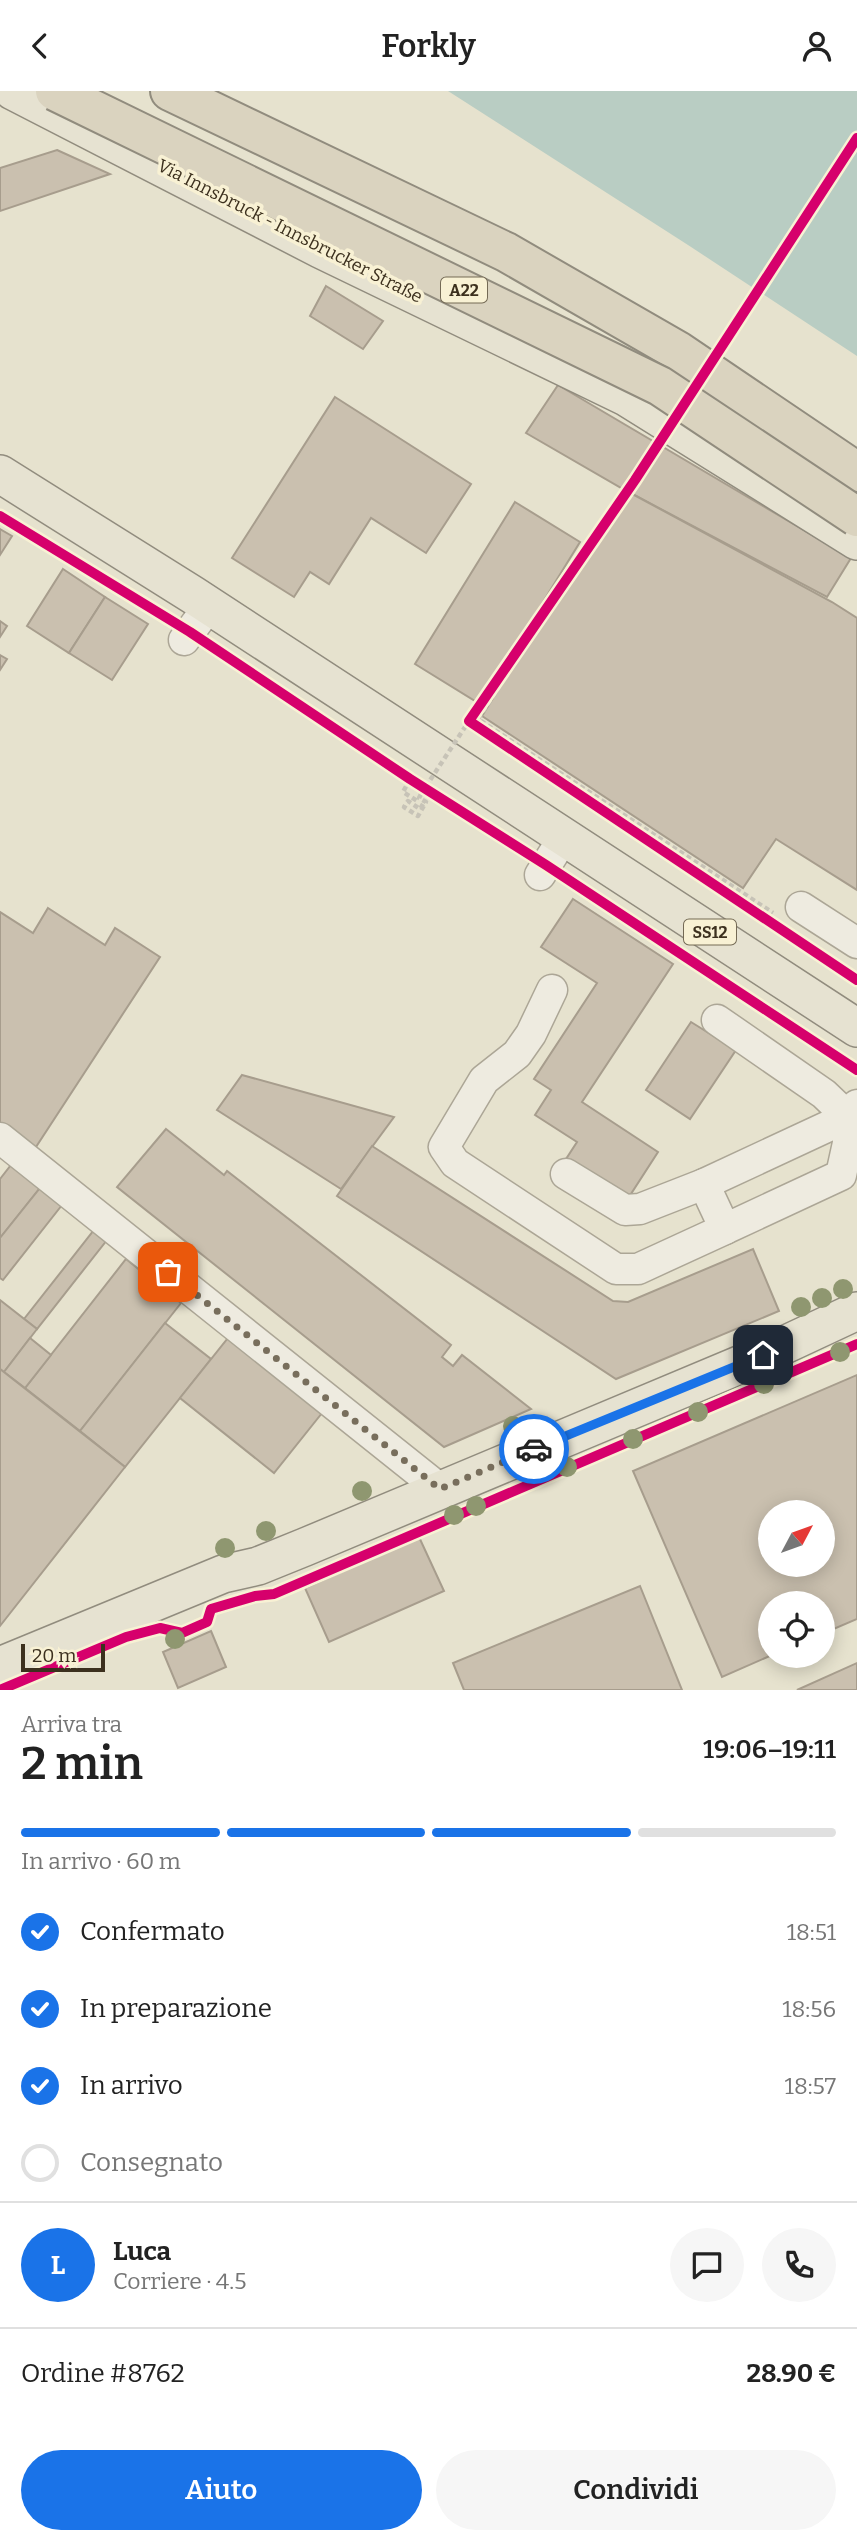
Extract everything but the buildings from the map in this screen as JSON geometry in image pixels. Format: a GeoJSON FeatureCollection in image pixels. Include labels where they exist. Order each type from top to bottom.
{"type":"FeatureCollection","features":[{"type":"Feature","properties":{"kind":"highway","name":"A22"},"geometry":{"type":"LineString","coordinates":[[55,91],[660,386],[857,517]]}},
{"type":"Feature","properties":{"kind":"highway"},"geometry":{"type":"LineString","coordinates":[[170,91],[506,252],[678,351],[857,472]]}},
{"type":"Feature","properties":{"kind":"main road","name":"Via Innsbruck - Innsbrucker Straße"},"geometry":{"type":"LineString","coordinates":[[13,91],[320,249],[626,397],[857,541]]}},
{"type":"Feature","properties":{"kind":"main road"},"geometry":{"type":"LineString","coordinates":[[67,91],[104,136]]}},
{"type":"Feature","properties":{"kind":"main road"},"geometry":{"type":"LineString","coordinates":[[0,474],[209,606],[564,837]]}},
{"type":"Feature","properties":{"kind":"main road","name":"SS12"},"geometry":{"type":"LineString","coordinates":[[564,837],[857,1028]]}},
{"type":"Feature","properties":{"kind":"main road"},"geometry":{"type":"LineString","coordinates":[[0,1666],[223,1574],[258,1566],[293,1552],[763,1355],[857,1311]]}},
{"type":"Feature","properties":{"kind":"street"},"geometry":{"type":"LineString","coordinates":[[184,640],[209,606]]}},
{"type":"Feature","properties":{"kind":"street"},"geometry":{"type":"LineString","coordinates":[[540,875],[564,837]]}},
{"type":"Feature","properties":{"kind":"street"},"geometry":{"type":"LineString","coordinates":[[784,916],[857,943]]}},
{"type":"Feature","properties":{"kind":"street"},"geometry":{"type":"LineString","coordinates":[[552,990],[524,1044],[517,1054],[484,1080],[444,1147],[455,1163],[616,1269],[638,1269],[841,1175],[853,1111]]}},
{"type":"Feature","properties":{"kind":"street"},"geometry":{"type":"LineString","coordinates":[[717,1020],[853,1111]]}},
{"type":"Feature","properties":{"kind":"street"},"geometry":{"type":"LineString","coordinates":[[566,1174],[625,1210],[640,1209],[704,1184],[853,1111]]}},
{"type":"Feature","properties":{"kind":"street"},"geometry":{"type":"LineString","coordinates":[[0,1138],[440,1489]]}},
{"type":"Feature","properties":{"kind":"street"},"geometry":{"type":"LineString","coordinates":[[704,1184],[725,1229]]}},
{"type":"Feature","properties":{"kind":"path"},"geometry":{"type":"LineString","coordinates":[[410,779],[404,792],[423,804],[420,809],[408,801],[404,807],[418,816],[426,802],[419,798],[427,794],[473,720],[635,480]]}},
{"type":"Feature","properties":{"kind":"path"},"geometry":{"type":"LineString","coordinates":[[473,720],[784,916]]}},
{"type":"Feature","properties":{"kind":"path"},"geometry":{"type":"LineString","coordinates":[[399,772],[427,794]]}},
{"type":"Feature","properties":{"kind":"shaded area"},"geometry":{"type":"Polygon","coordinates":[[[448,91],[857,91],[857,356],[688,245],[448,91]]]}},
{"type":"Feature","properties":{"kind":"cycle path"},"geometry":{"type":"LineString","coordinates":[[857,138],[635,480],[469,721],[857,980]]}},
{"type":"Feature","properties":{"kind":"cycle path"},"geometry":{"type":"LineString","coordinates":[[0,516],[190,632],[410,779],[546,865],[857,1070]]}},
{"type":"Feature","properties":{"kind":"cycle path"},"geometry":{"type":"LineString","coordinates":[[0,1690],[126,1637],[160,1628],[182,1633],[207,1622],[211,1609],[255,1596],[274,1594],[857,1344]]}},
{"type":"Feature","properties":{"kind":"way so far"},"geometry":{"type":"LineString","coordinates":[[168,1272],[440,1489],[534,1449]]}},
{"type":"Feature","properties":{"kind":"route"},"geometry":{"type":"LineString","coordinates":[[534,1449],[763,1355]]}}]}
